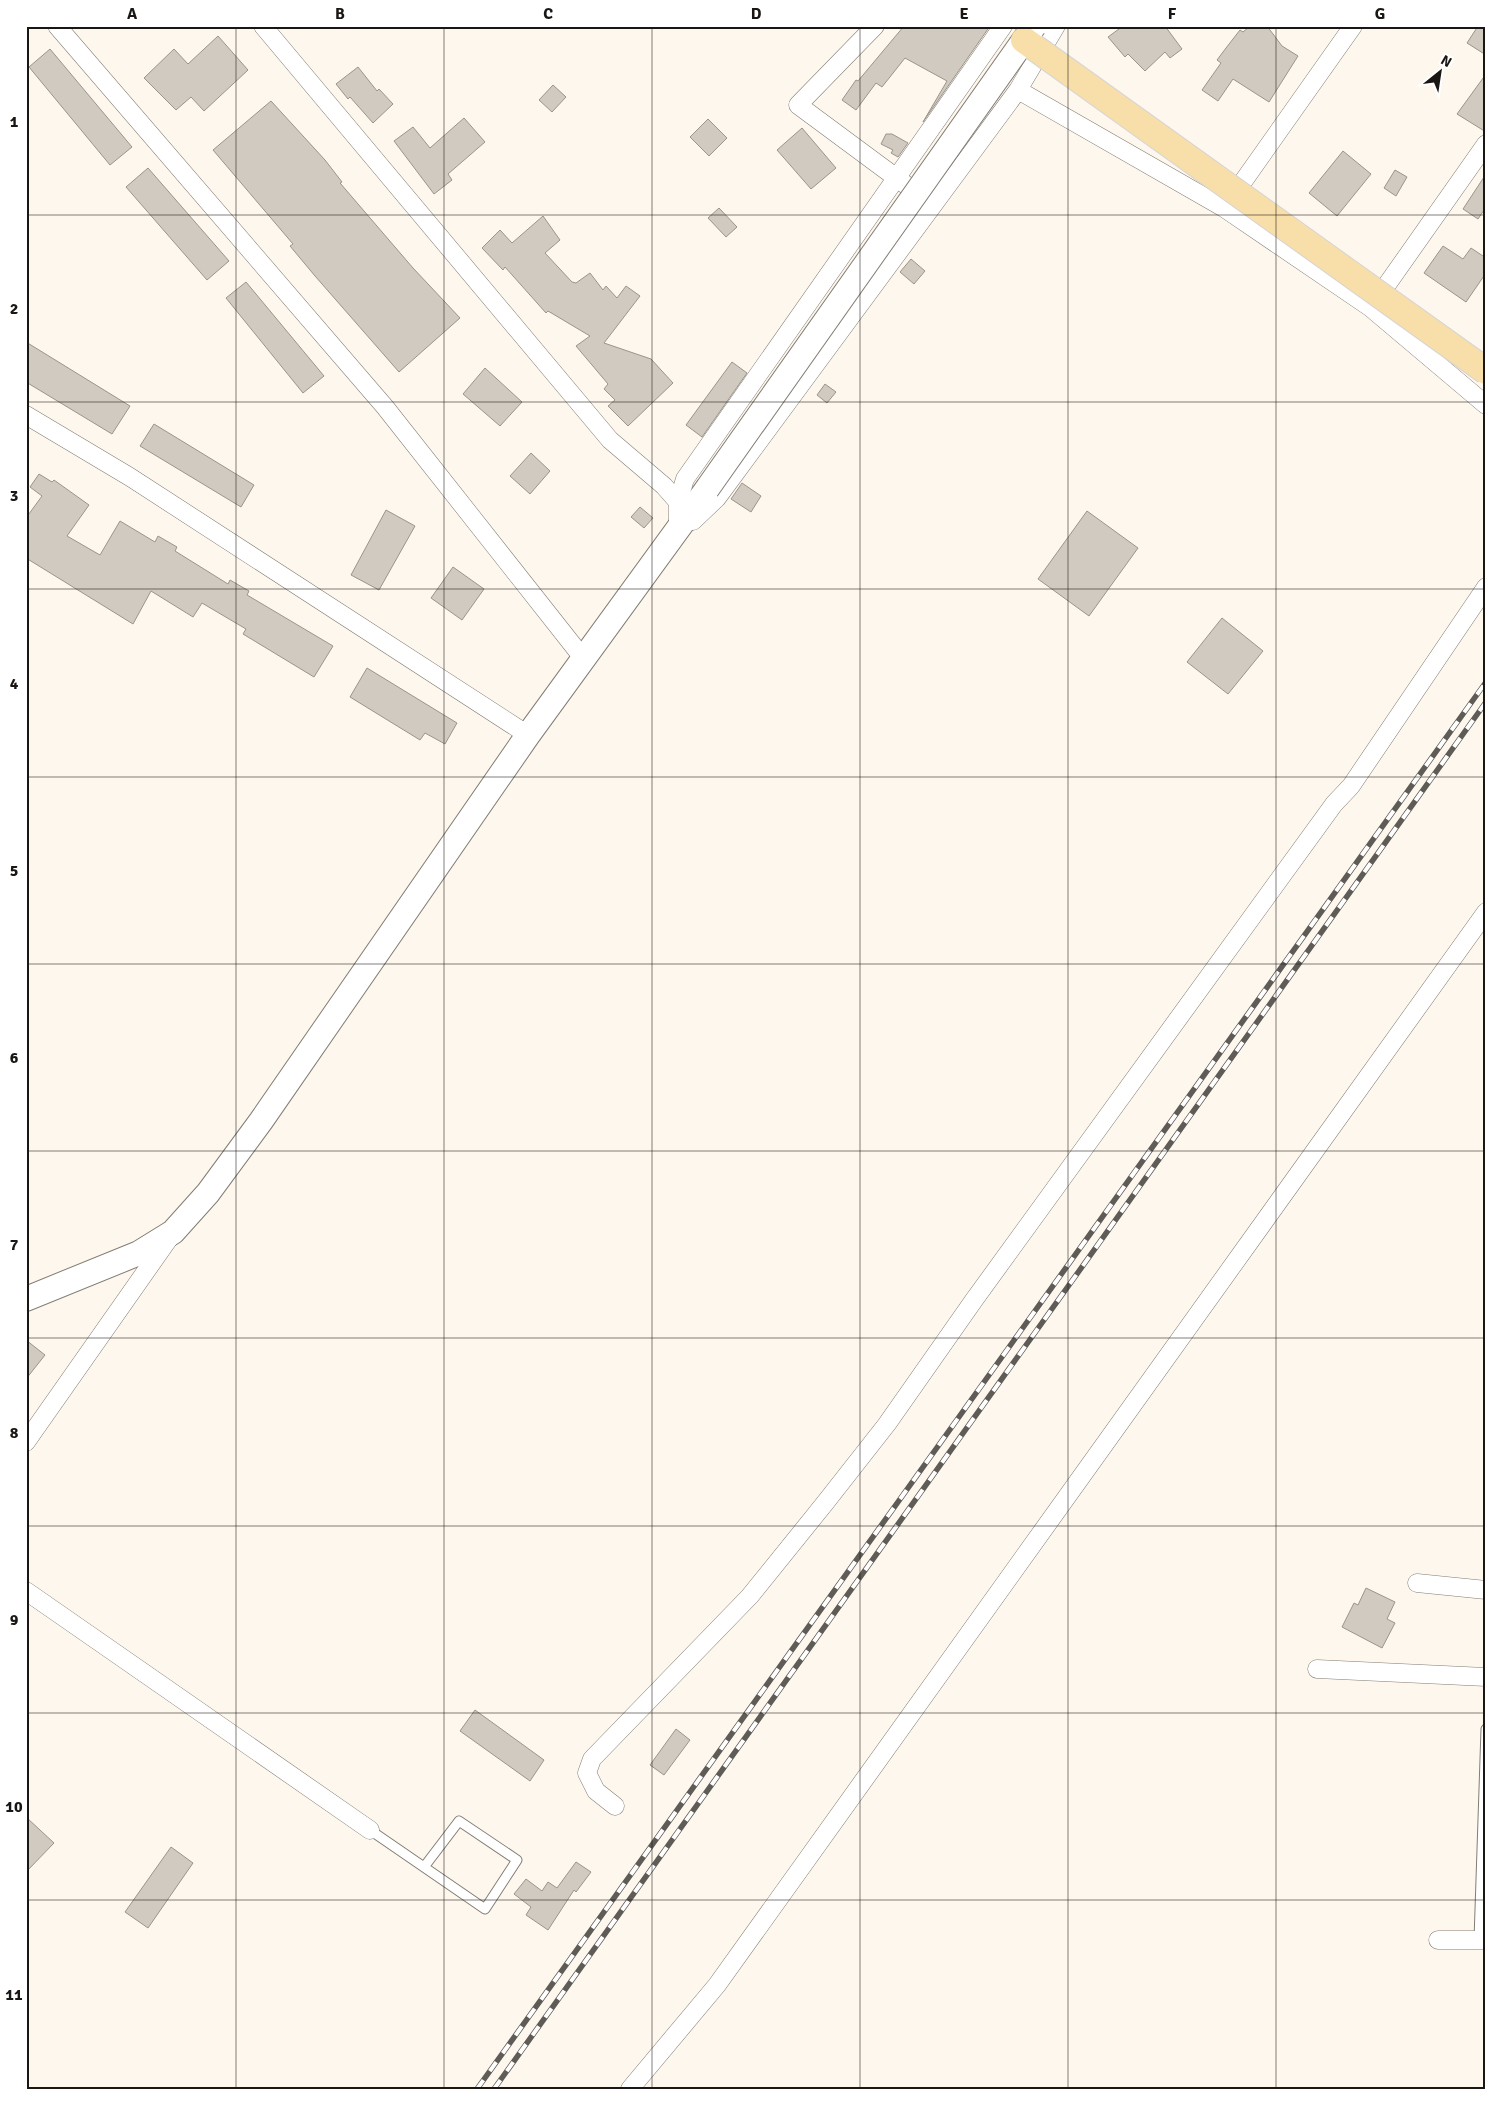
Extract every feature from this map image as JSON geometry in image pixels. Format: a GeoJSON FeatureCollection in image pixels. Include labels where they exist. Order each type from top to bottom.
{"type":"FeatureCollection","features":[{"type":"Feature","properties":{"kind":"main road"},"geometry":{"type":"LineString","coordinates":[[26,1298],[139,1253],[173,1232],[208,1193],[262,1121],[528,735],[678,531],[1020,31],[1486,371]]}},
{"type":"Feature","properties":{"kind":"street"},"geometry":{"type":"LineString","coordinates":[[57,26],[385,407],[583,658]]}},
{"type":"Feature","properties":{"kind":"street"},"geometry":{"type":"LineString","coordinates":[[262,26],[610,440],[664,486],[678,502]]}},
{"type":"Feature","properties":{"kind":"street"},"geometry":{"type":"LineString","coordinates":[[875,26],[811,94],[798,105],[934,204]]}},
{"type":"Feature","properties":{"kind":"street"},"geometry":{"type":"LineString","coordinates":[[678,531],[699,517],[717,498],[1018,90],[1056,26]]}},
{"type":"Feature","properties":{"kind":"street"},"geometry":{"type":"LineString","coordinates":[[1224,208],[1353,26]]}},
{"type":"Feature","properties":{"kind":"street"},"geometry":{"type":"LineString","coordinates":[[678,531],[678,502],[685,479],[898,179],[1020,31]]}},
{"type":"Feature","properties":{"kind":"street"},"geometry":{"type":"LineString","coordinates":[[1018,90],[1224,208],[1371,308],[1486,405]]}},
{"type":"Feature","properties":{"kind":"street"},"geometry":{"type":"LineString","coordinates":[[1371,308],[1486,144]]}},
{"type":"Feature","properties":{"kind":"street"},"geometry":{"type":"LineString","coordinates":[[26,415],[130,478],[528,735]]}},
{"type":"Feature","properties":{"kind":"street"},"geometry":{"type":"LineString","coordinates":[[615,1806],[596,1791],[587,1773],[592,1759],[750,1596],[887,1424],[991,1276],[1334,804],[1351,786],[1486,587]]}},
{"type":"Feature","properties":{"kind":"street"},"geometry":{"type":"LineString","coordinates":[[630,2089],[717,1985],[1486,912]]}},
{"type":"Feature","properties":{"kind":"street"},"geometry":{"type":"LineString","coordinates":[[26,1442],[173,1232]]}},
{"type":"Feature","properties":{"kind":"street"},"geometry":{"type":"LineString","coordinates":[[1417,1583],[1486,1590]]}},
{"type":"Feature","properties":{"kind":"street"},"geometry":{"type":"LineString","coordinates":[[26,1591],[370,1830]]}},
{"type":"Feature","properties":{"kind":"street"},"geometry":{"type":"LineString","coordinates":[[1317,1670],[1486,1677]]}},
{"type":"Feature","properties":{"kind":"street"},"geometry":{"type":"LineString","coordinates":[[1438,1940],[1482,1940]]}},
{"type":"Feature","properties":{"kind":"lane"},"geometry":{"type":"LineString","coordinates":[[1482,1940],[1486,1729]]}},
{"type":"Feature","properties":{"kind":"lane"},"geometry":{"type":"LineString","coordinates":[[370,1830],[485,1909],[517,1860],[459,1821],[424,1867]]}},
{"type":"Feature","properties":{"kind":"building"},"geometry":{"type":"Polygon","coordinates":[[[904,26],[990,26],[923,122],[947,81],[905,58],[882,87],[876,83],[856,110],[842,100],[856,80],[858,81],[904,26]]]}},
{"type":"Feature","properties":{"kind":"building"},"geometry":{"type":"Polygon","coordinates":[[[1123,26],[1165,26],[1182,49],[1170,58],[1165,52],[1145,71],[1128,54],[1125,57],[1108,37],[1123,26]]]}},
{"type":"Feature","properties":{"kind":"building"},"geometry":{"type":"Polygon","coordinates":[[[1250,26],[1267,26],[1282,46],[1298,56],[1269,102],[1233,79],[1218,101],[1202,90],[1221,63],[1217,60],[1226,48],[1240,30],[1243,32],[1250,26]]]}},
{"type":"Feature","properties":{"kind":"building"},"geometry":{"type":"Polygon","coordinates":[[[1478,26],[1486,26],[1486,55],[1467,43],[1478,26]]]}},
{"type":"Feature","properties":{"kind":"building"},"geometry":{"type":"Polygon","coordinates":[[[218,36],[248,70],[204,111],[191,97],[176,110],[144,78],[174,49],[188,64],[218,36]]]}},
{"type":"Feature","properties":{"kind":"building"},"geometry":{"type":"Polygon","coordinates":[[[50,49],[132,147],[110,165],[29,67],[50,49]]]}},
{"type":"Feature","properties":{"kind":"building"},"geometry":{"type":"Polygon","coordinates":[[[358,67],[377,91],[379,89],[393,104],[373,123],[350,97],[348,99],[336,84],[358,67]]]}},
{"type":"Feature","properties":{"kind":"building"},"geometry":{"type":"Polygon","coordinates":[[[1486,74],[1486,132],[1457,114],[1486,74]]]}},
{"type":"Feature","properties":{"kind":"building"},"geometry":{"type":"Polygon","coordinates":[[[553,85],[566,97],[552,112],[539,100],[553,85]]]}},
{"type":"Feature","properties":{"kind":"building"},"geometry":{"type":"Polygon","coordinates":[[[271,101],[325,160],[342,182],[340,183],[413,268],[460,318],[399,372],[315,276],[290,246],[293,244],[213,150],[271,101]]]}},
{"type":"Feature","properties":{"kind":"building"},"geometry":{"type":"Polygon","coordinates":[[[464,118],[485,142],[448,174],[452,180],[434,194],[394,141],[413,127],[430,148],[464,118]]]}},
{"type":"Feature","properties":{"kind":"building"},"geometry":{"type":"Polygon","coordinates":[[[708,119],[727,138],[709,156],[690,137],[708,119]]]}},
{"type":"Feature","properties":{"kind":"building"},"geometry":{"type":"Polygon","coordinates":[[[802,128],[836,168],[811,189],[777,150],[802,128]]]}},
{"type":"Feature","properties":{"kind":"building"},"geometry":{"type":"Polygon","coordinates":[[[886,134],[892,134],[908,143],[898,157],[891,153],[893,150],[881,144],[886,134]]]}},
{"type":"Feature","properties":{"kind":"building"},"geometry":{"type":"Polygon","coordinates":[[[1343,151],[1371,174],[1337,216],[1309,193],[1343,151]]]}},
{"type":"Feature","properties":{"kind":"building"},"geometry":{"type":"Polygon","coordinates":[[[148,168],[229,261],[207,280],[126,187],[148,168]]]}},
{"type":"Feature","properties":{"kind":"building"},"geometry":{"type":"Polygon","coordinates":[[[1395,170],[1407,177],[1396,196],[1384,188],[1395,170]]]}},
{"type":"Feature","properties":{"kind":"building"},"geometry":{"type":"Polygon","coordinates":[[[1486,174],[1486,207],[1478,219],[1463,209],[1486,174]]]}},
{"type":"Feature","properties":{"kind":"building"},"geometry":{"type":"Polygon","coordinates":[[[719,208],[737,227],[726,237],[708,218],[719,208]]]}},
{"type":"Feature","properties":{"kind":"building"},"geometry":{"type":"Polygon","coordinates":[[[543,216],[560,240],[545,253],[572,282],[576,283],[590,273],[603,290],[606,286],[617,298],[626,286],[640,296],[604,343],[651,359],[673,383],[628,426],[608,406],[615,400],[604,389],[608,384],[576,346],[590,336],[548,311],[546,313],[505,267],[503,270],[482,248],[500,230],[512,243],[543,216]]]}},
{"type":"Feature","properties":{"kind":"building"},"geometry":{"type":"Polygon","coordinates":[[[1443,246],[1463,259],[1471,248],[1486,258],[1486,273],[1466,302],[1424,273],[1443,246]]]}},
{"type":"Feature","properties":{"kind":"building"},"geometry":{"type":"Polygon","coordinates":[[[911,259],[925,271],[914,284],[900,272],[911,259]]]}},
{"type":"Feature","properties":{"kind":"building"},"geometry":{"type":"Polygon","coordinates":[[[246,282],[324,376],[303,393],[226,298],[246,282]]]}},
{"type":"Feature","properties":{"kind":"building"},"geometry":{"type":"Polygon","coordinates":[[[26,342],[130,406],[112,434],[26,382],[26,342]]]}},
{"type":"Feature","properties":{"kind":"building"},"geometry":{"type":"Polygon","coordinates":[[[732,362],[747,373],[702,437],[686,425],[732,362]]]}},
{"type":"Feature","properties":{"kind":"building"},"geometry":{"type":"Polygon","coordinates":[[[485,368],[522,402],[500,426],[463,394],[485,368]]]}},
{"type":"Feature","properties":{"kind":"building"},"geometry":{"type":"Polygon","coordinates":[[[825,384],[836,392],[827,403],[817,395],[825,384]]]}},
{"type":"Feature","properties":{"kind":"building"},"geometry":{"type":"Polygon","coordinates":[[[154,424],[254,485],[241,507],[140,446],[154,424]]]}},
{"type":"Feature","properties":{"kind":"building"},"geometry":{"type":"Polygon","coordinates":[[[531,453],[550,471],[530,494],[510,476],[531,453]]]}},
{"type":"Feature","properties":{"kind":"building"},"geometry":{"type":"Polygon","coordinates":[[[39,474],[52,482],[54,480],[89,505],[67,536],[100,555],[120,521],[155,542],[158,536],[177,547],[175,551],[228,584],[230,580],[249,591],[247,595],[333,646],[314,677],[243,634],[246,629],[202,603],[193,617],[151,591],[133,624],[26,558],[26,518],[42,496],[30,487],[39,474]]]}},
{"type":"Feature","properties":{"kind":"building"},"geometry":{"type":"Polygon","coordinates":[[[742,483],[761,496],[751,512],[731,499],[742,483]]]}},
{"type":"Feature","properties":{"kind":"building"},"geometry":{"type":"Polygon","coordinates":[[[640,507],[653,518],[644,528],[631,517],[640,507]]]}},
{"type":"Feature","properties":{"kind":"building"},"geometry":{"type":"Polygon","coordinates":[[[386,510],[415,526],[379,590],[351,575],[386,510]]]}},
{"type":"Feature","properties":{"kind":"building"},"geometry":{"type":"Polygon","coordinates":[[[1087,511],[1138,548],[1089,616],[1038,579],[1087,511]]]}},
{"type":"Feature","properties":{"kind":"building"},"geometry":{"type":"Polygon","coordinates":[[[453,567],[484,589],[462,620],[431,598],[453,567]]]}},
{"type":"Feature","properties":{"kind":"building"},"geometry":{"type":"Polygon","coordinates":[[[1222,618],[1263,651],[1228,694],[1187,662],[1222,618]]]}},
{"type":"Feature","properties":{"kind":"building"},"geometry":{"type":"Polygon","coordinates":[[[367,668],[457,723],[445,744],[425,733],[420,740],[350,697],[367,668]]]}},
{"type":"Feature","properties":{"kind":"building"},"geometry":{"type":"Polygon","coordinates":[[[26,1340],[45,1355],[26,1379],[26,1340]]]}},
{"type":"Feature","properties":{"kind":"building"},"geometry":{"type":"Polygon","coordinates":[[[1366,1588],[1395,1602],[1387,1619],[1395,1623],[1382,1648],[1342,1627],[1354,1603],[1358,1605],[1366,1588]]]}},
{"type":"Feature","properties":{"kind":"building"},"geometry":{"type":"Polygon","coordinates":[[[475,1710],[544,1760],[530,1781],[460,1731],[475,1710]]]}},
{"type":"Feature","properties":{"kind":"building"},"geometry":{"type":"Polygon","coordinates":[[[676,1729],[690,1740],[664,1775],[650,1765],[676,1729]]]}},
{"type":"Feature","properties":{"kind":"building"},"geometry":{"type":"Polygon","coordinates":[[[26,1817],[54,1843],[26,1872],[26,1817]]]}},
{"type":"Feature","properties":{"kind":"building"},"geometry":{"type":"Polygon","coordinates":[[[171,1847],[193,1863],[148,1928],[125,1912],[171,1847]]]}},
{"type":"Feature","properties":{"kind":"building"},"geometry":{"type":"Polygon","coordinates":[[[576,1862],[591,1872],[576,1892],[574,1890],[548,1930],[526,1915],[531,1907],[514,1894],[526,1879],[542,1891],[548,1882],[557,1888],[576,1862]]]}},
{"type":"Feature","properties":{"kind":"railway"},"geometry":{"type":"LineString","coordinates":[[477,2089],[1486,682]]}},
{"type":"Feature","properties":{"kind":"railway"},"geometry":{"type":"LineString","coordinates":[[494,2089],[1486,702]]}}]}
